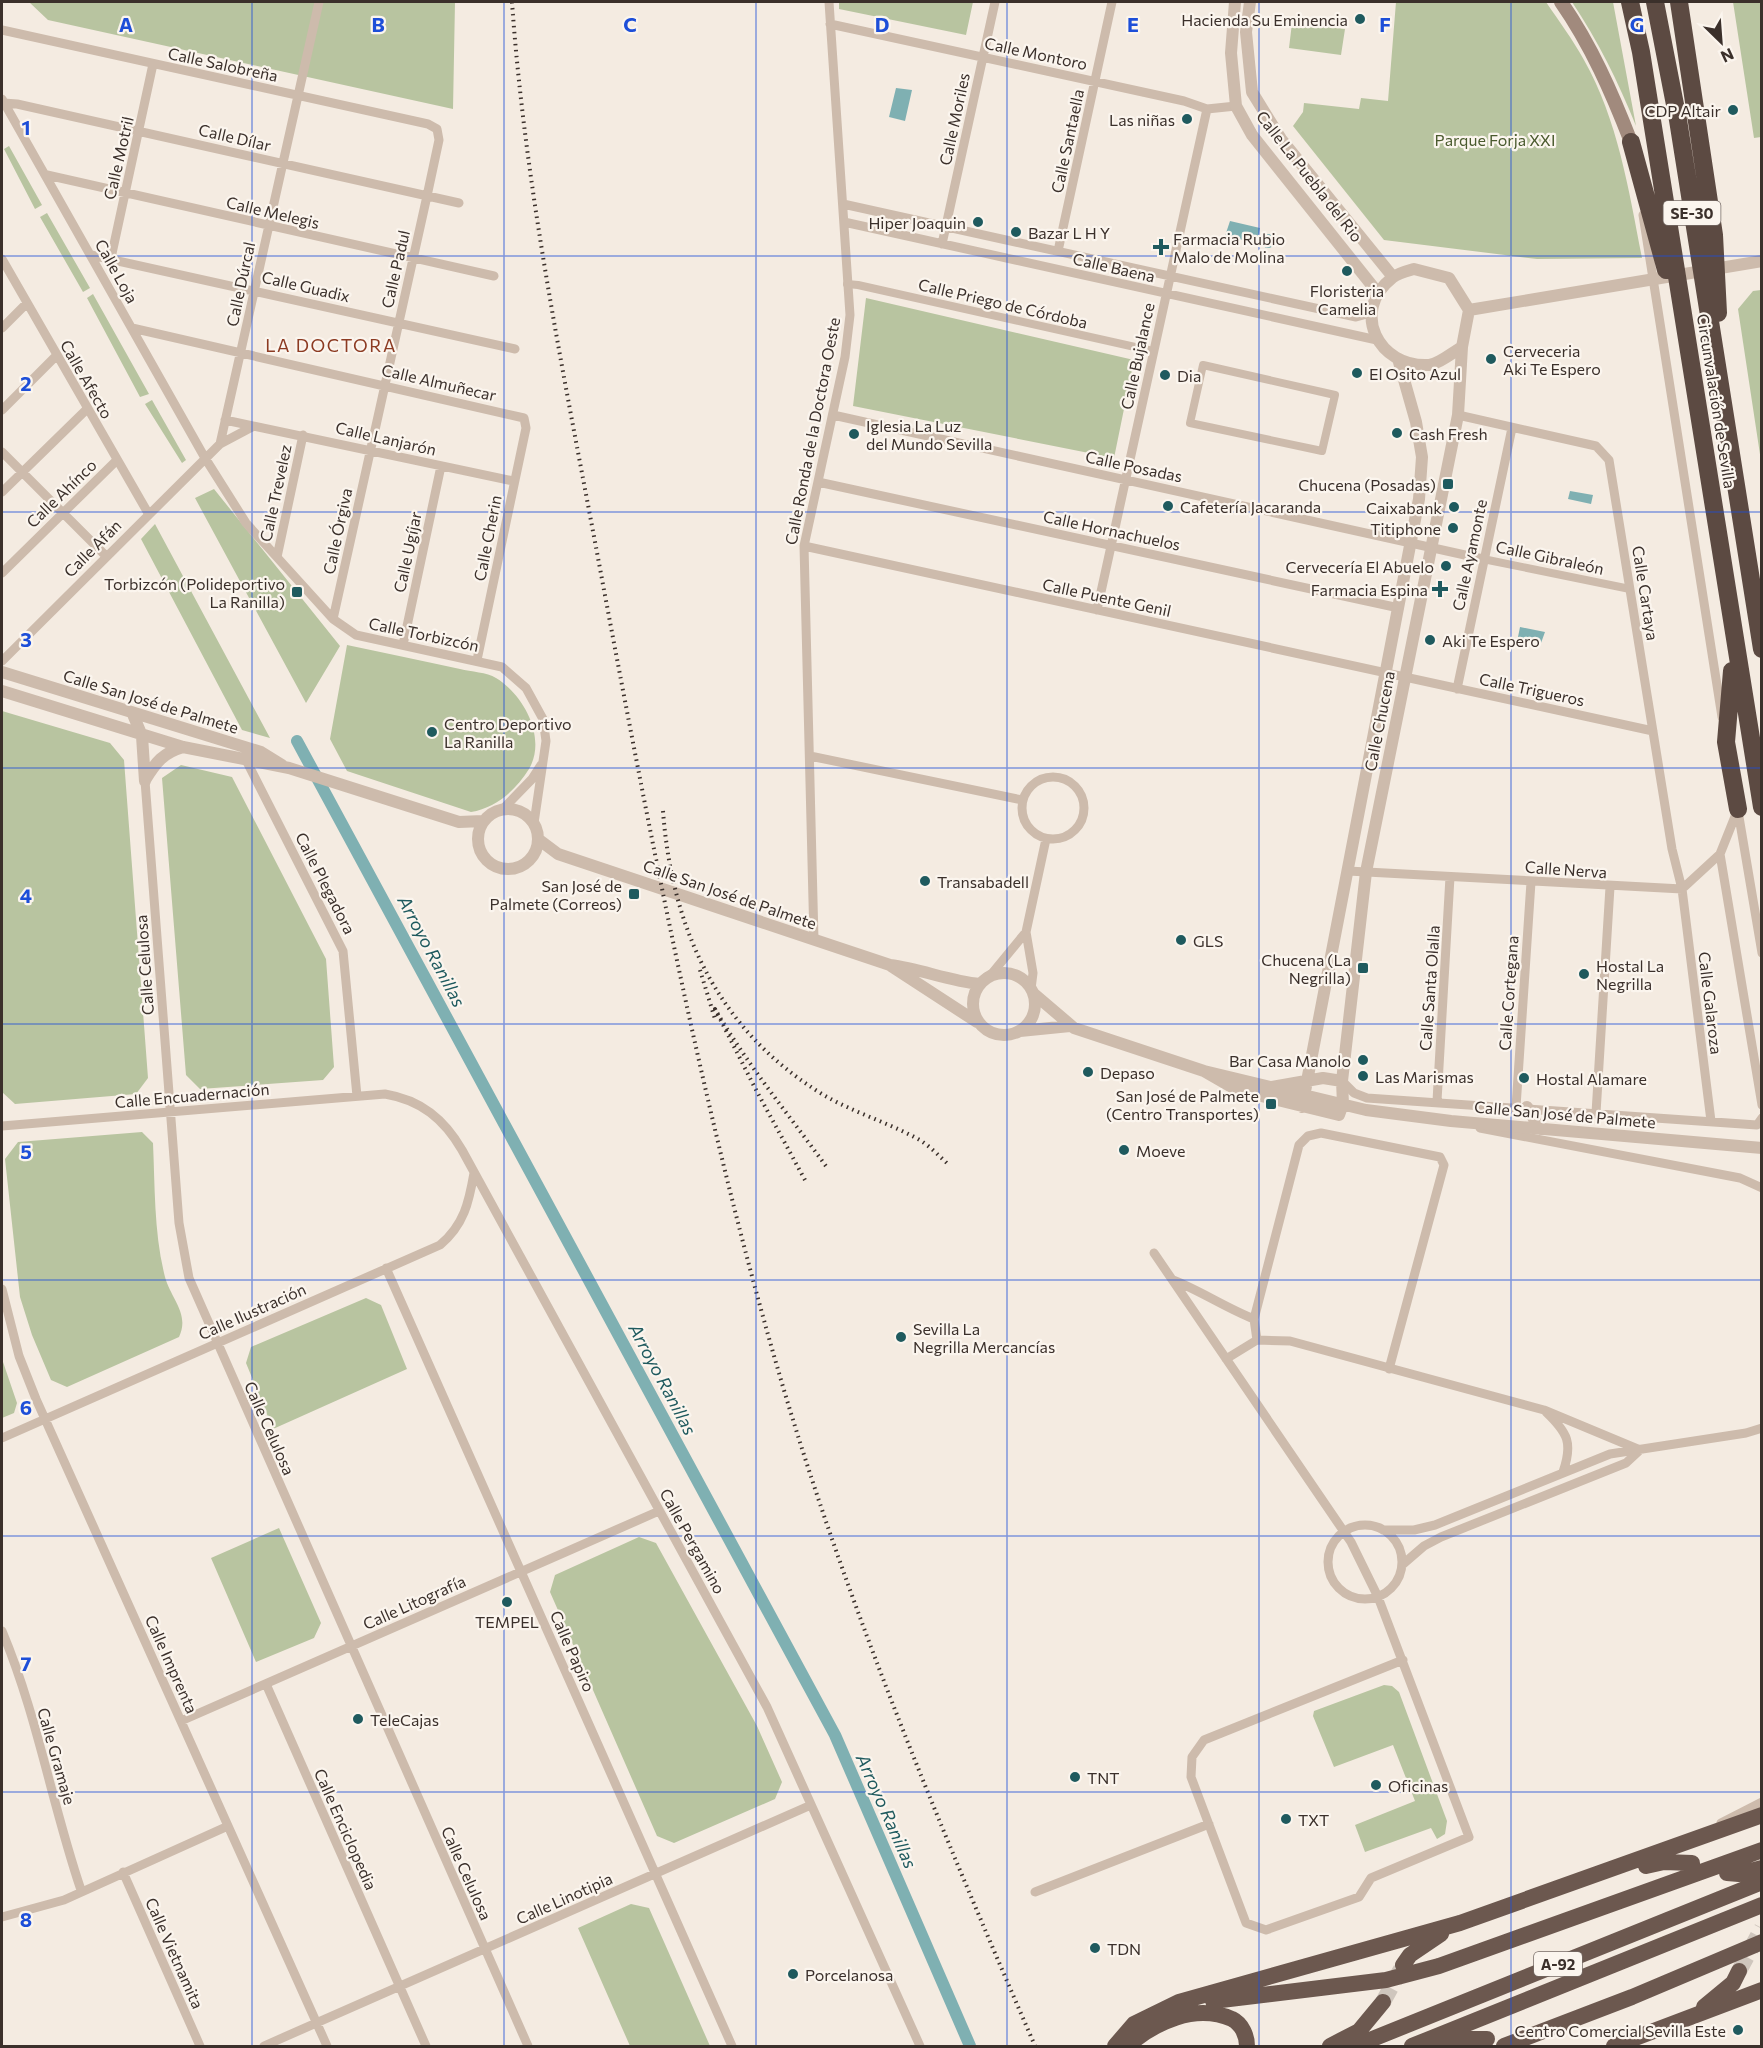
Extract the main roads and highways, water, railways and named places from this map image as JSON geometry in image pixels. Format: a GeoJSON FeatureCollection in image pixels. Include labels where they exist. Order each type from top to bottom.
{"type":"FeatureCollection","features":[{"type":"Feature","properties":{"kind":"highway","name":"Circunvalación de Sevilla"},"geometry":{"type":"LineString","coordinates":[[1630,2],[1641,52],[1761,807]]}},
{"type":"Feature","properties":{"kind":"highway","name":"Circunvalación de Sevilla"},"geometry":{"type":"LineString","coordinates":[[1655,2],[1678,120],[1761,649]]}},
{"type":"Feature","properties":{"kind":"highway"},"geometry":{"type":"LineString","coordinates":[[1678,2],[1714,235],[1725,426]]}},
{"type":"Feature","properties":{"kind":"highway"},"geometry":{"type":"LineString","coordinates":[[1631,142],[1691,366]]}},
{"type":"Feature","properties":{"kind":"highway"},"geometry":{"type":"LineString","coordinates":[[1734,635],[1726,742],[1738,809]]}},
{"type":"Feature","properties":{"kind":"highway"},"geometry":{"type":"LineString","coordinates":[[1115,2046],[1134,2024],[1179,2002],[1460,1923],[1598,1876],[1761,1815]]}},
{"type":"Feature","properties":{"kind":"highway"},"geometry":{"type":"LineString","coordinates":[[1120,2046],[1142,2026],[1178,2010],[1205,2002],[1386,1980],[1439,1966],[1761,1850]]}},
{"type":"Feature","properties":{"kind":"highway"},"geometry":{"type":"LineString","coordinates":[[1598,1876],[1664,1862],[1692,1863]]}},
{"type":"Feature","properties":{"kind":"highway"},"geometry":{"type":"LineString","coordinates":[[1727,1873],[1738,1874],[1761,1868]]}},
{"type":"Feature","properties":{"kind":"highway","name":"A-92"},"geometry":{"type":"LineString","coordinates":[[1355,2046],[1761,1882]]}},
{"type":"Feature","properties":{"kind":"highway","name":"A-92"},"geometry":{"type":"LineString","coordinates":[[1412,2046],[1761,1905]]}},
{"type":"Feature","properties":{"kind":"highway"},"geometry":{"type":"LineString","coordinates":[[1403,1965],[1421,1946],[1460,1923]]}},
{"type":"Feature","properties":{"kind":"highway"},"geometry":{"type":"LineString","coordinates":[[1504,2046],[1632,1997],[1761,1942]]}},
{"type":"Feature","properties":{"kind":"highway"},"geometry":{"type":"LineString","coordinates":[[1691,2016],[1733,1983],[1739,1971]]}},
{"type":"Feature","properties":{"kind":"highway"},"geometry":{"type":"LineString","coordinates":[[1614,2046],[1761,1990]]}},
{"type":"Feature","properties":{"kind":"highway"},"geometry":{"type":"LineString","coordinates":[[1330,2046],[1359,2031],[1383,2002]]}},
{"type":"Feature","properties":{"kind":"highway"},"geometry":{"type":"LineString","coordinates":[[1127,2046],[1145,2031],[1180,2016],[1198,2013],[1221,2015],[1237,2022],[1246,2037],[1247,2046]]}},
{"type":"Feature","properties":{"kind":"highway"},"geometry":{"type":"LineString","coordinates":[[1434,2046],[1469,2039],[1487,2039]]}},
{"type":"Feature","properties":{"kind":"main road"},"geometry":{"type":"LineString","coordinates":[[1561,2],[1576,23],[1608,83],[1631,142]]}},
{"type":"Feature","properties":{"kind":"water"},"geometry":{"type":"Polygon","coordinates":[[[896,88],[912,90],[905,121],[889,117],[896,88]]]}},
{"type":"Feature","properties":{"kind":"water"},"geometry":{"type":"Polygon","coordinates":[[[1230,221],[1260,228],[1257,243],[1225,236],[1230,221]]]}},
{"type":"Feature","properties":{"kind":"water"},"geometry":{"type":"Polygon","coordinates":[[[1268,234],[1273,236],[1275,241],[1273,246],[1268,248],[1263,246],[1261,241],[1263,236],[1268,234]]]}},
{"type":"Feature","properties":{"kind":"water"},"geometry":{"type":"Polygon","coordinates":[[[1570,491],[1593,495],[1591,504],[1568,499],[1570,491]]]}},
{"type":"Feature","properties":{"kind":"water"},"geometry":{"type":"Polygon","coordinates":[[[1520,627],[1545,632],[1541,643],[1518,637],[1520,627]]]}},
{"type":"Feature","properties":{"kind":"waterway","name":"Arroyo Ranillas"},"geometry":{"type":"LineString","coordinates":[[297,741],[835,1735],[970,2046]]}},
{"type":"Feature","properties":{"kind":"tunnel"},"geometry":{"type":"LineString","coordinates":[[1739,1971],[1762,1928]]}},
{"type":"Feature","properties":{"kind":"tunnel"},"geometry":{"type":"LineString","coordinates":[[1383,2002],[1401,1969]]}},
{"type":"Feature","properties":{"kind":"railway"},"geometry":{"type":"LineString","coordinates":[[512,2],[527,150],[563,370],[662,888],[728,1184],[781,1380],[836,1550],[931,1800],[1035,2046]]}},
{"type":"Feature","properties":{"kind":"railway"},"geometry":{"type":"LineString","coordinates":[[663,811],[668,855],[677,896],[690,936],[707,973],[728,1008],[755,1040],[786,1068],[822,1094],[918,1139],[949,1165]]}},
{"type":"Feature","properties":{"kind":"railway"},"geometry":{"type":"LineString","coordinates":[[700,970],[715,1019]]}},
{"type":"Feature","properties":{"kind":"railway"},"geometry":{"type":"LineString","coordinates":[[805,1180],[715,1009],[755,1071],[828,1169]]}},
{"type":"Feature","properties":{"kind":"place","name":"Hacienda Su Eminencia"},"geometry":{"type":"Point","coordinates":[1360,19]}},
{"type":"Feature","properties":{"kind":"place","name":"CDP Altair"},"geometry":{"type":"Point","coordinates":[1733,110]}},
{"type":"Feature","properties":{"kind":"place","name":"Las niñas"},"geometry":{"type":"Point","coordinates":[1187,119]}},
{"type":"Feature","properties":{"kind":"place","name":"Hiper Joaquin"},"geometry":{"type":"Point","coordinates":[978,222]}},
{"type":"Feature","properties":{"kind":"place","name":"Bazar L H Y"},"geometry":{"type":"Point","coordinates":[1016,232]}},
{"type":"Feature","properties":{"kind":"place","name":"Farmacia Rubio Malo de Molina"},"geometry":{"type":"Point","coordinates":[1161,247]}},
{"type":"Feature","properties":{"kind":"place","name":"Floristeria Camelia"},"geometry":{"type":"Point","coordinates":[1347,271]}},
{"type":"Feature","properties":{"kind":"place","name":"Cerveceria Aki Te Espero"},"geometry":{"type":"Point","coordinates":[1491,359]}},
{"type":"Feature","properties":{"kind":"place","name":"El Osito Azul"},"geometry":{"type":"Point","coordinates":[1357,373]}},
{"type":"Feature","properties":{"kind":"place","name":"Dia"},"geometry":{"type":"Point","coordinates":[1165,375]}},
{"type":"Feature","properties":{"kind":"place","name":"Cash Fresh"},"geometry":{"type":"Point","coordinates":[1397,433]}},
{"type":"Feature","properties":{"kind":"place","name":"Iglesia La Luz del Mundo Sevilla"},"geometry":{"type":"Point","coordinates":[854,434]}},
{"type":"Feature","properties":{"kind":"place","name":"Chucena (Posadas)"},"geometry":{"type":"Point","coordinates":[1448,484]}},
{"type":"Feature","properties":{"kind":"place","name":"Cafetería Jacaranda"},"geometry":{"type":"Point","coordinates":[1168,506]}},
{"type":"Feature","properties":{"kind":"place","name":"Caixabank"},"geometry":{"type":"Point","coordinates":[1454,507]}},
{"type":"Feature","properties":{"kind":"place","name":"Titiphone"},"geometry":{"type":"Point","coordinates":[1453,528]}},
{"type":"Feature","properties":{"kind":"place","name":"Cervecería El Abuelo"},"geometry":{"type":"Point","coordinates":[1446,566]}},
{"type":"Feature","properties":{"kind":"place","name":"Farmacia Espina"},"geometry":{"type":"Point","coordinates":[1440,589]}},
{"type":"Feature","properties":{"kind":"place","name":"Torbizcón (Polideportivo La Ranilla)"},"geometry":{"type":"Point","coordinates":[297,592]}},
{"type":"Feature","properties":{"kind":"place","name":"Aki Te Espero"},"geometry":{"type":"Point","coordinates":[1430,640]}},
{"type":"Feature","properties":{"kind":"place","name":"Centro Deportivo La Ranilla"},"geometry":{"type":"Point","coordinates":[432,732]}},
{"type":"Feature","properties":{"kind":"place","name":"Transabadell"},"geometry":{"type":"Point","coordinates":[925,881]}},
{"type":"Feature","properties":{"kind":"place","name":"San José de Palmete (Correos)"},"geometry":{"type":"Point","coordinates":[634,894]}},
{"type":"Feature","properties":{"kind":"place","name":"GLS"},"geometry":{"type":"Point","coordinates":[1181,940]}},
{"type":"Feature","properties":{"kind":"place","name":"Chucena (La Negrilla)"},"geometry":{"type":"Point","coordinates":[1363,968]}},
{"type":"Feature","properties":{"kind":"place","name":"Hostal La Negrilla"},"geometry":{"type":"Point","coordinates":[1584,974]}},
{"type":"Feature","properties":{"kind":"place","name":"Bar Casa Manolo"},"geometry":{"type":"Point","coordinates":[1363,1060]}},
{"type":"Feature","properties":{"kind":"place","name":"Depaso"},"geometry":{"type":"Point","coordinates":[1088,1072]}},
{"type":"Feature","properties":{"kind":"place","name":"Las Marismas"},"geometry":{"type":"Point","coordinates":[1363,1076]}},
{"type":"Feature","properties":{"kind":"place","name":"Hostal Alamare"},"geometry":{"type":"Point","coordinates":[1524,1078]}},
{"type":"Feature","properties":{"kind":"place","name":"San José de Palmete (Centro Transportes)"},"geometry":{"type":"Point","coordinates":[1271,1104]}},
{"type":"Feature","properties":{"kind":"place","name":"Moeve"},"geometry":{"type":"Point","coordinates":[1124,1150]}},
{"type":"Feature","properties":{"kind":"place","name":"Sevilla La Negrilla Mercancías"},"geometry":{"type":"Point","coordinates":[901,1337]}},
{"type":"Feature","properties":{"kind":"place","name":"TEMPEL"},"geometry":{"type":"Point","coordinates":[507,1602]}},
{"type":"Feature","properties":{"kind":"place","name":"TeleCajas"},"geometry":{"type":"Point","coordinates":[358,1719]}},
{"type":"Feature","properties":{"kind":"place","name":"TNT"},"geometry":{"type":"Point","coordinates":[1075,1777]}},
{"type":"Feature","properties":{"kind":"place","name":"Oficinas"},"geometry":{"type":"Point","coordinates":[1376,1785]}},
{"type":"Feature","properties":{"kind":"place","name":"TXT"},"geometry":{"type":"Point","coordinates":[1286,1819]}},
{"type":"Feature","properties":{"kind":"place","name":"TDN"},"geometry":{"type":"Point","coordinates":[1095,1948]}},
{"type":"Feature","properties":{"kind":"place","name":"Porcelanosa"},"geometry":{"type":"Point","coordinates":[793,1974]}},
{"type":"Feature","properties":{"kind":"place","name":"Centro Comercial Sevilla Este"},"geometry":{"type":"Point","coordinates":[1738,2030]}},
{"type":"Feature","properties":{"kind":"district","name":"LA DOCTORA"},"geometry":{"type":"Point","coordinates":[331,345]}},
{"type":"Feature","properties":{"kind":"park label","name":"Parque Forja XXI"},"geometry":{"type":"Point","coordinates":[1495,139]}}]}
